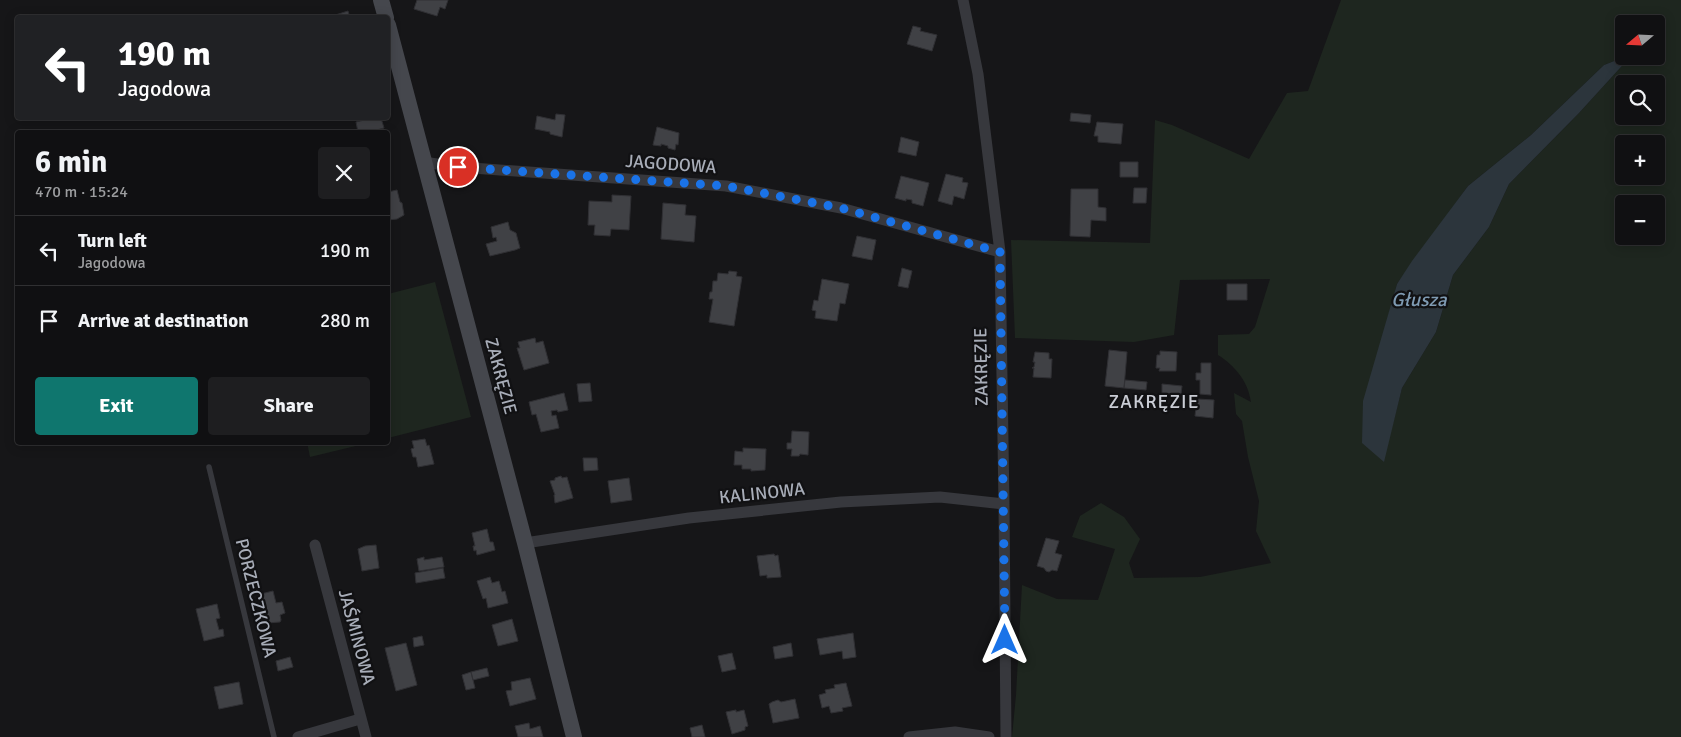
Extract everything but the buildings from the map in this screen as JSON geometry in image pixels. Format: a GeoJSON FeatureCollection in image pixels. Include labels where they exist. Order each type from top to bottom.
{"type":"FeatureCollection","features":[{"type":"Feature","properties":{"kind":"street"},"geometry":{"type":"LineString","coordinates":[[381,0],[385,15]]}},
{"type":"Feature","properties":{"kind":"street","name":"ZAKRĘZIE"},"geometry":{"type":"LineString","coordinates":[[963,0],[978,74],[1000,252],[1006,737]]}},
{"type":"Feature","properties":{"kind":"street","name":"ZAKRĘZIE"},"geometry":{"type":"LineString","coordinates":[[390,33],[525,543],[574,737]]}},
{"type":"Feature","properties":{"kind":"street","name":"JAGODOWA"},"geometry":{"type":"LineString","coordinates":[[423,162],[458,167],[726,186],[841,208],[1000,252]]}},
{"type":"Feature","properties":{"kind":"street","name":"KALINOWA"},"geometry":{"type":"LineString","coordinates":[[525,543],[688,518],[841,502],[940,497],[1004,504]]}},
{"type":"Feature","properties":{"kind":"street","name":"JAŚMINOWA"},"geometry":{"type":"LineString","coordinates":[[316,545],[366,737]]}},
{"type":"Feature","properties":{"kind":"street"},"geometry":{"type":"LineString","coordinates":[[298,737],[360,719]]}},
{"type":"Feature","properties":{"kind":"street"},"geometry":{"type":"LineString","coordinates":[[909,737],[955,732],[988,737]]}},
{"type":"Feature","properties":{"kind":"lane","name":"PORZECZKOWA"},"geometry":{"type":"LineString","coordinates":[[208,467],[274,737]]}},
{"type":"Feature","properties":{"kind":"shaded area"},"geometry":{"type":"Polygon","coordinates":[[[1341,0],[1681,0],[1681,737],[1012,737],[1022,585],[1057,599],[1098,600],[1115,549],[1072,537],[1080,516],[1101,503],[1124,517],[1140,539],[1129,563],[1134,578],[1200,577],[1271,563],[1256,531],[1259,501],[1248,457],[1242,421],[1236,414],[1234,393],[1251,402],[1249,394],[1240,375],[1218,355],[1218,335],[1249,334],[1255,327],[1270,279],[1180,280],[1174,335],[1134,342],[1015,338],[1011,240],[1150,243],[1155,120],[1172,125],[1249,159],[1287,93],[1308,91],[1341,0]],[[1615,15],[1615,61],[1604,65],[1531,135],[1468,186],[1397,284],[1386,324],[1383,462],[1402,388],[1436,332],[1453,275],[1489,227],[1509,184],[1579,113],[1623,65],[1665,65],[1665,15],[1615,15]]]}},
{"type":"Feature","properties":{"kind":"shaded area"},"geometry":{"type":"Polygon","coordinates":[[[435,282],[471,417],[390,437],[390,293],[435,282]]]}},
{"type":"Feature","properties":{"kind":"shaded area"},"geometry":{"type":"Polygon","coordinates":[[[308,445],[360,445],[310,457],[308,445]]]}},
{"type":"Feature","properties":{"kind":"water","name":"Głusza"},"geometry":{"type":"Polygon","coordinates":[[[1615,61],[1615,65],[1623,65],[1579,113],[1509,184],[1489,227],[1453,275],[1436,332],[1402,388],[1384,462],[1362,443],[1363,401],[1397,284],[1468,186],[1531,135],[1604,65],[1615,61]]]}},
{"type":"Feature","properties":{"kind":"district","name":"ZAKRĘZIE"},"geometry":{"type":"Point","coordinates":[1154,402]}},
{"type":"Feature","properties":{"kind":"route"},"geometry":{"type":"LineString","coordinates":[[458,167],[726,186],[841,208],[1000,252],[1005,640]]}}]}
